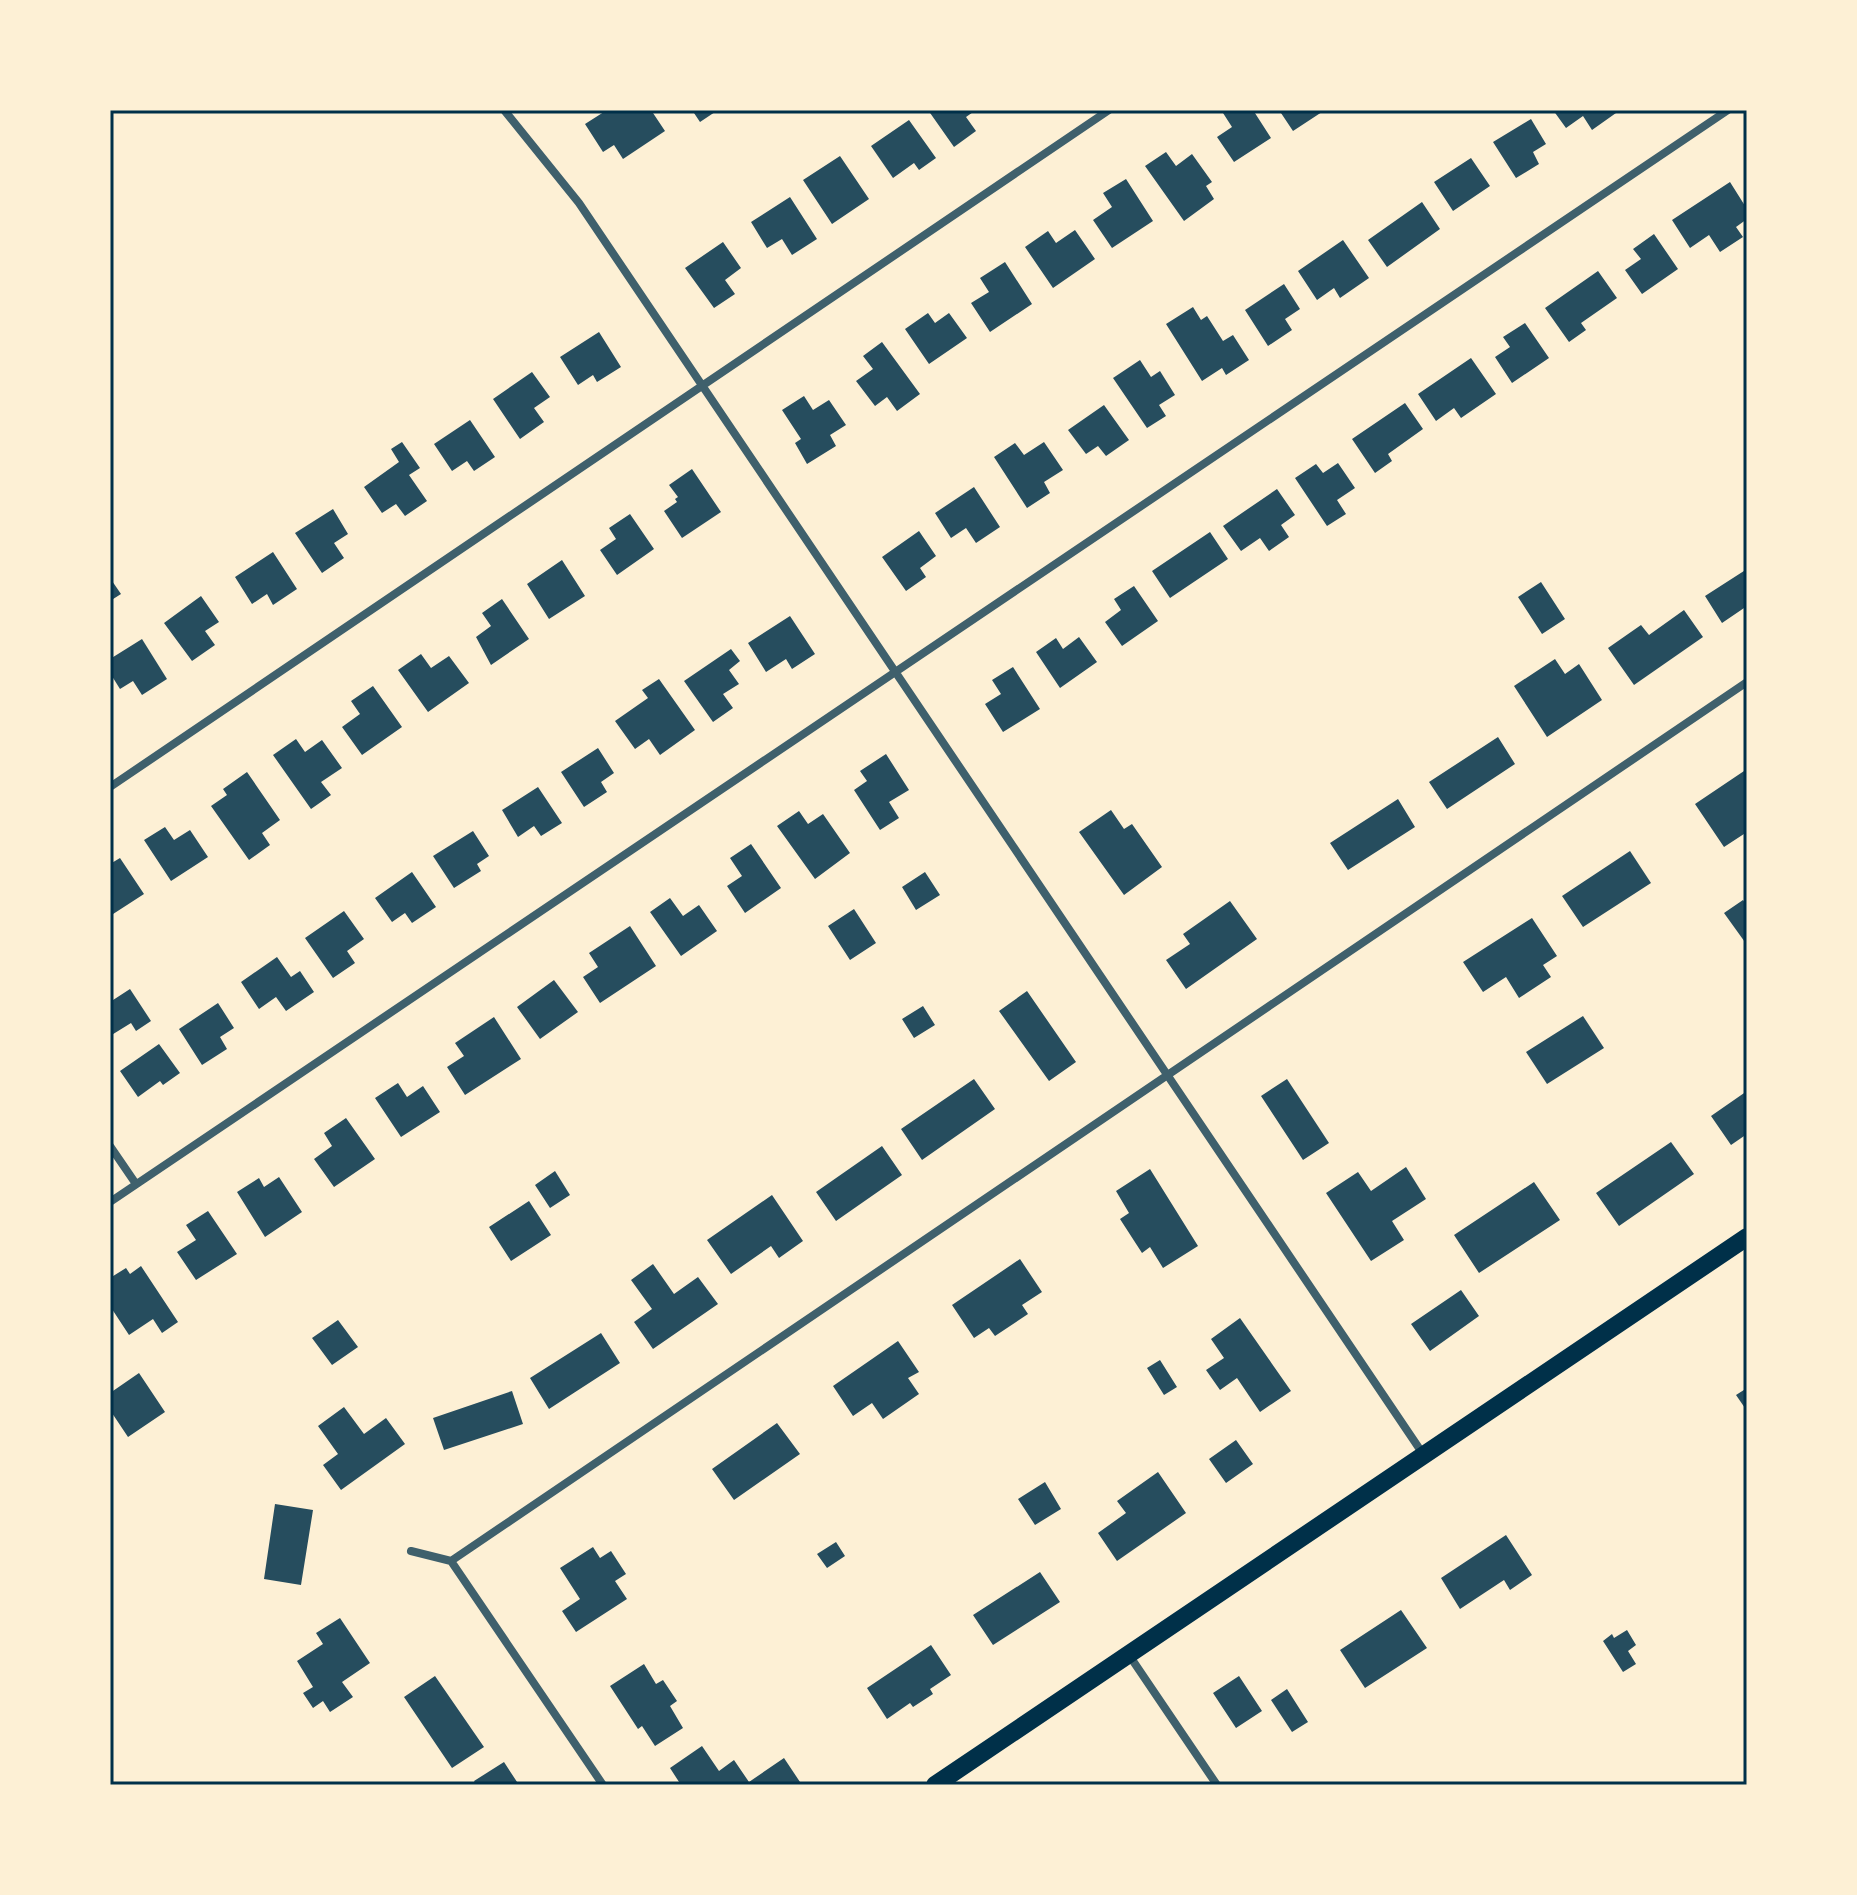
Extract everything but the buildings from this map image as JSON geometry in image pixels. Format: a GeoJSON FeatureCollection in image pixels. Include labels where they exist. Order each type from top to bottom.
{"type":"FeatureCollection","features":[{"type":"Feature","properties":{"kind":"main road"},"geometry":{"type":"LineString","coordinates":[[935,1785],[1747,1237]]}},
{"type":"Feature","properties":{"kind":"street"},"geometry":{"type":"LineString","coordinates":[[504,110],[579,203],[1423,1454]]}},
{"type":"Feature","properties":{"kind":"street"},"geometry":{"type":"LineString","coordinates":[[110,787],[1109,110]]}},
{"type":"Feature","properties":{"kind":"street"},"geometry":{"type":"LineString","coordinates":[[110,1202],[1728,110]]}},
{"type":"Feature","properties":{"kind":"street"},"geometry":{"type":"LineString","coordinates":[[451,1561],[1747,682]]}},
{"type":"Feature","properties":{"kind":"street"},"geometry":{"type":"LineString","coordinates":[[110,1146],[136,1184]]}},
{"type":"Feature","properties":{"kind":"street"},"geometry":{"type":"LineString","coordinates":[[411,1551],[451,1561],[603,1785]]}},
{"type":"Feature","properties":{"kind":"street"},"geometry":{"type":"LineString","coordinates":[[1128,1654],[1217,1785]]}}]}
